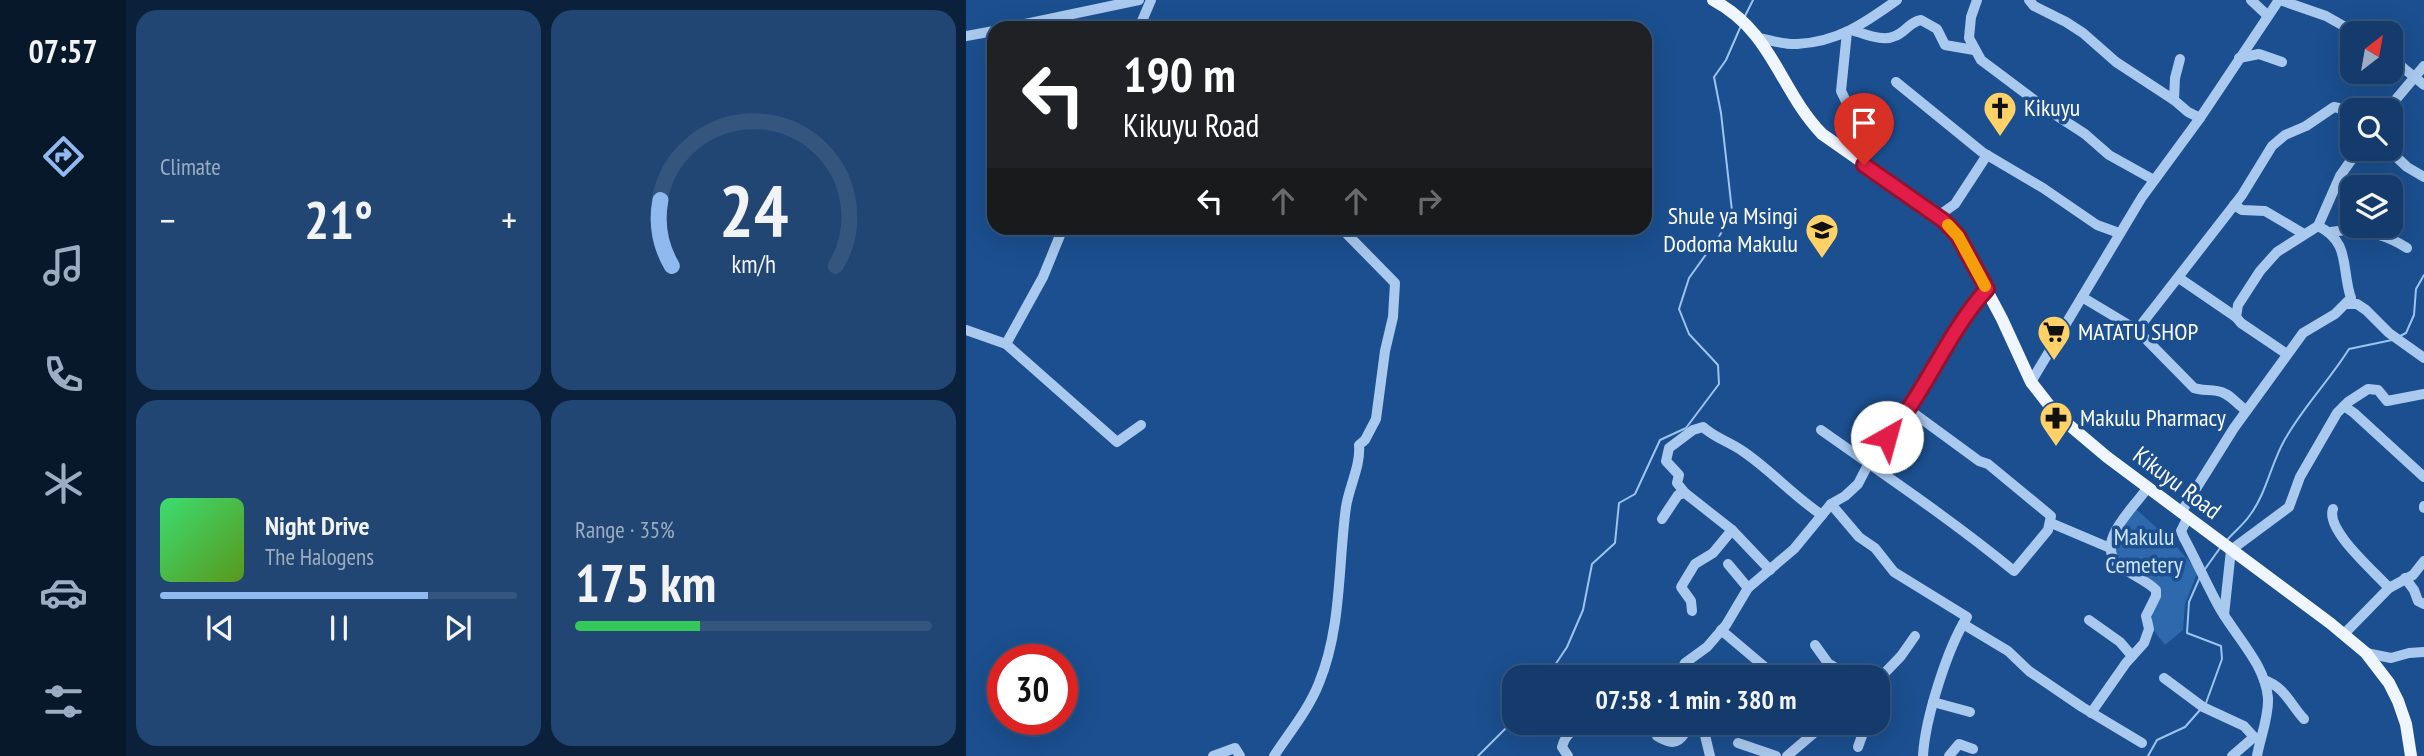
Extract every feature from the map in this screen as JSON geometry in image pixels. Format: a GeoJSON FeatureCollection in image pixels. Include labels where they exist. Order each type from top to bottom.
{"type":"FeatureCollection","features":[{"type":"Feature","properties":{"kind":"main road","name":"Kikuyu Road"},"geometry":{"type":"LineString","coordinates":[[1713,0],[1737,13],[1746,23],[1773,59],[1810,121],[1822,134],[1938,216],[1958,236],[1987,289],[2031,382],[2056,414],[2076,433],[2366,653],[2389,683],[2398,701],[2406,724],[2411,756]]}},
{"type":"Feature","properties":{"kind":"street"},"geometry":{"type":"LineString","coordinates":[[1039,21],[1139,0]]}},
{"type":"Feature","properties":{"kind":"street"},"geometry":{"type":"LineString","coordinates":[[1142,21],[1151,0]]}},
{"type":"Feature","properties":{"kind":"street"},"geometry":{"type":"LineString","coordinates":[[1758,38],[1797,44],[1850,31],[1897,0]]}},
{"type":"Feature","properties":{"kind":"street"},"geometry":{"type":"LineString","coordinates":[[1977,0],[1969,38],[1981,60],[2085,134],[2109,155],[2154,180]]}},
{"type":"Feature","properties":{"kind":"street"},"geometry":{"type":"LineString","coordinates":[[2029,0],[2034,6],[2083,33],[2116,62],[2200,118]]}},
{"type":"Feature","properties":{"kind":"street"},"geometry":{"type":"LineString","coordinates":[[2250,0],[2267,15]]}},
{"type":"Feature","properties":{"kind":"street"},"geometry":{"type":"LineString","coordinates":[[2031,382],[2119,233],[2200,118],[2267,15],[2280,0],[2340,24]]}},
{"type":"Feature","properties":{"kind":"street"},"geometry":{"type":"LineString","coordinates":[[1850,31],[1887,38],[1896,36],[1911,23],[1921,20],[1937,29],[1945,45],[1974,50]]}},
{"type":"Feature","properties":{"kind":"street"},"geometry":{"type":"LineString","coordinates":[[1850,31],[1841,91],[1863,136],[1864,165]]}},
{"type":"Feature","properties":{"kind":"street"},"geometry":{"type":"LineString","coordinates":[[966,36],[987,32]]}},
{"type":"Feature","properties":{"kind":"street"},"geometry":{"type":"LineString","coordinates":[[2239,58],[2259,54],[2282,62]]}},
{"type":"Feature","properties":{"kind":"street"},"geometry":{"type":"LineString","coordinates":[[2174,100],[2175,78],[2180,59]]}},
{"type":"Feature","properties":{"kind":"street"},"geometry":{"type":"LineString","coordinates":[[2398,98],[2424,66]]}},
{"type":"Feature","properties":{"kind":"street"},"geometry":{"type":"LineString","coordinates":[[2403,68],[2424,85]]}},
{"type":"Feature","properties":{"kind":"street"},"geometry":{"type":"LineString","coordinates":[[1896,82],[1987,155],[2043,188],[2097,225],[2119,233]]}},
{"type":"Feature","properties":{"kind":"street"},"geometry":{"type":"LineString","coordinates":[[2137,330],[2234,205],[2272,146],[2285,135],[2334,107],[2340,108]]}},
{"type":"Feature","properties":{"kind":"street"},"geometry":{"type":"LineString","coordinates":[[1938,216],[1955,204],[1987,155]]}},
{"type":"Feature","properties":{"kind":"street"},"geometry":{"type":"LineString","coordinates":[[2236,317],[2238,305],[2260,271],[2277,252],[2318,226],[2340,176],[2351,161]]}},
{"type":"Feature","properties":{"kind":"street"},"geometry":{"type":"LineString","coordinates":[[2401,161],[2424,177]]}},
{"type":"Feature","properties":{"kind":"street"},"geometry":{"type":"LineString","coordinates":[[2234,205],[2242,210],[2265,211],[2304,234]]}},
{"type":"Feature","properties":{"kind":"street"},"geometry":{"type":"LineString","coordinates":[[2257,756],[2257,739],[2268,710],[2264,680],[2224,615],[2181,531],[2185,514],[2246,411],[2287,354],[2308,329],[2335,314],[2351,298],[2340,244],[2331,232],[2318,226]]}},
{"type":"Feature","properties":{"kind":"street"},"geometry":{"type":"LineString","coordinates":[[2331,232],[2353,230],[2383,235],[2407,248]]}},
{"type":"Feature","properties":{"kind":"street"},"geometry":{"type":"LineString","coordinates":[[1006,344],[1043,277],[1060,235]]}},
{"type":"Feature","properties":{"kind":"street"},"geometry":{"type":"LineString","coordinates":[[1274,756],[1319,684],[1325,663],[1341,580],[1343,531],[1349,491],[1358,461],[1359,444],[1365,440],[1376,419],[1385,351],[1393,317],[1395,283],[1348,235]]}},
{"type":"Feature","properties":{"kind":"street"},"geometry":{"type":"LineString","coordinates":[[2179,278],[2287,354]]}},
{"type":"Feature","properties":{"kind":"street"},"geometry":{"type":"LineString","coordinates":[[1685,665],[1707,647],[1721,630],[1748,588],[1794,549],[1831,504],[1845,496],[1857,484],[1876,449],[1908,409],[1958,326],[1987,289]]}},
{"type":"Feature","properties":{"kind":"street"},"geometry":{"type":"LineString","coordinates":[[2082,297],[2137,330],[2194,388],[2219,391],[2231,397],[2246,411]]}},
{"type":"Feature","properties":{"kind":"street"},"geometry":{"type":"LineString","coordinates":[[2347,304],[2357,304],[2366,310],[2395,338],[2424,358]]}},
{"type":"Feature","properties":{"kind":"street"},"geometry":{"type":"LineString","coordinates":[[966,330],[1006,344],[1116,442],[1141,425]]}},
{"type":"Feature","properties":{"kind":"street"},"geometry":{"type":"LineString","coordinates":[[2224,615],[2226,546],[2289,507],[2300,477],[2344,406],[2361,391],[2368,389],[2378,390],[2388,401],[2424,394]]}},
{"type":"Feature","properties":{"kind":"street"},"geometry":{"type":"LineString","coordinates":[[2344,406],[2424,477]]}},
{"type":"Feature","properties":{"kind":"street"},"geometry":{"type":"LineString","coordinates":[[1821,430],[1869,462],[1909,494],[1957,524],[2014,570],[2051,523],[2051,516],[1988,464],[1979,461],[1908,409]]}},
{"type":"Feature","properties":{"kind":"street"},"geometry":{"type":"LineString","coordinates":[[1770,569],[1731,530],[1685,493],[1677,483],[1679,475],[1666,461],[1669,448],[1693,430],[1703,427],[1714,437],[1741,450],[1783,481],[1807,505],[1822,514]]}},
{"type":"Feature","properties":{"kind":"street"},"geometry":{"type":"LineString","coordinates":[[2091,713],[2144,643],[2149,629],[2146,616],[2157,594],[2152,586],[2117,564],[2110,548],[2114,534],[2148,487]]}},
{"type":"Feature","properties":{"kind":"street"},"geometry":{"type":"LineString","coordinates":[[1662,519],[1678,495],[1685,493]]}},
{"type":"Feature","properties":{"kind":"street"},"geometry":{"type":"LineString","coordinates":[[1831,504],[1859,537],[1875,548],[1894,572],[1967,617],[1933,702],[1923,756]]}},
{"type":"Feature","properties":{"kind":"street"},"geometry":{"type":"LineString","coordinates":[[2333,509],[2332,520],[2341,536],[2389,587]]}},
{"type":"Feature","properties":{"kind":"street"},"geometry":{"type":"LineString","coordinates":[[2051,523],[2110,548]]}},
{"type":"Feature","properties":{"kind":"street"},"geometry":{"type":"LineString","coordinates":[[1692,611],[1691,601],[1681,587],[1695,564],[1713,553],[1731,530]]}},
{"type":"Feature","properties":{"kind":"street"},"geometry":{"type":"LineString","coordinates":[[2344,634],[2389,587],[2413,575],[2424,561]]}},
{"type":"Feature","properties":{"kind":"street"},"geometry":{"type":"LineString","coordinates":[[1728,564],[1748,588]]}},
{"type":"Feature","properties":{"kind":"street"},"geometry":{"type":"LineString","coordinates":[[2404,578],[2414,590],[2418,601],[2424,604]]}},
{"type":"Feature","properties":{"kind":"street"},"geometry":{"type":"LineString","coordinates":[[2089,620],[2120,642],[2132,656]]}},
{"type":"Feature","properties":{"kind":"street"},"geometry":{"type":"LineString","coordinates":[[1963,624],[2008,651],[2029,671],[2091,713],[2142,743]]}},
{"type":"Feature","properties":{"kind":"street"},"geometry":{"type":"LineString","coordinates":[[1721,630],[1764,665]]}},
{"type":"Feature","properties":{"kind":"street"},"geometry":{"type":"LineString","coordinates":[[1890,667],[1915,636]]}},
{"type":"Feature","properties":{"kind":"street"},"geometry":{"type":"LineString","coordinates":[[1815,645],[1830,665]]}},
{"type":"Feature","properties":{"kind":"street"},"geometry":{"type":"LineString","coordinates":[[2366,653],[2390,658],[2424,652]]}},
{"type":"Feature","properties":{"kind":"street"},"geometry":{"type":"LineString","coordinates":[[2164,678],[2203,707],[2244,726],[2257,739]]}},
{"type":"Feature","properties":{"kind":"street"},"geometry":{"type":"LineString","coordinates":[[2264,680],[2283,690],[2304,719]]}},
{"type":"Feature","properties":{"kind":"street"},"geometry":{"type":"LineString","coordinates":[[1933,702],[1970,712]]}},
{"type":"Feature","properties":{"kind":"street"},"geometry":{"type":"LineString","coordinates":[[1566,735],[1562,747],[1568,756]]}},
{"type":"Feature","properties":{"kind":"street"},"geometry":{"type":"LineString","coordinates":[[1657,736],[1667,743],[1674,743],[1683,735]]}},
{"type":"Feature","properties":{"kind":"street"},"geometry":{"type":"LineString","coordinates":[[1705,735],[1710,756]]}},
{"type":"Feature","properties":{"kind":"street"},"geometry":{"type":"LineString","coordinates":[[1787,756],[1813,735]]}},
{"type":"Feature","properties":{"kind":"street"},"geometry":{"type":"LineString","coordinates":[[1858,747],[1862,735]]}},
{"type":"Feature","properties":{"kind":"street"},"geometry":{"type":"LineString","coordinates":[[2232,756],[2257,739]]}},
{"type":"Feature","properties":{"kind":"street"},"geometry":{"type":"LineString","coordinates":[[1738,743],[1776,756]]}},
{"type":"Feature","properties":{"kind":"street"},"geometry":{"type":"LineString","coordinates":[[1949,756],[1959,744],[1973,749]]}},
{"type":"Feature","properties":{"kind":"street"},"geometry":{"type":"LineString","coordinates":[[1213,756],[1235,748],[1240,756]]}},
{"type":"Feature","properties":{"kind":"green space","name":"Makulu Cemetery"},"geometry":{"type":"Polygon","coordinates":[[[2136,509],[2173,543],[2198,571],[2185,604],[2183,630],[2165,645],[2151,627],[2153,608],[2161,596],[2161,589],[2130,570],[2118,558],[2114,540],[2136,509]]]}},
{"type":"Feature","properties":{"kind":"waterway"},"geometry":{"type":"LineString","coordinates":[[1745,16],[1753,0]]}},
{"type":"Feature","properties":{"kind":"waterway"},"geometry":{"type":"LineString","coordinates":[[1555,665],[1567,647],[1583,610],[1592,564],[1615,543],[1619,503],[1635,494],[1660,440],[1686,428],[1719,384],[1718,365],[1689,334],[1679,309],[1689,278],[1720,235],[1732,211],[1721,113],[1714,77],[1726,60],[1740,28]]}},
{"type":"Feature","properties":{"kind":"waterway"},"geometry":{"type":"LineString","coordinates":[[2400,336],[2406,333],[2414,315],[2416,289],[2424,275]]}},
{"type":"Feature","properties":{"kind":"waterway"},"geometry":{"type":"LineString","coordinates":[[2228,539],[2256,507],[2279,450],[2291,429],[2349,349],[2392,340]]}},
{"type":"Feature","properties":{"kind":"waterway"},"geometry":{"type":"LineString","coordinates":[[2205,569],[2220,548]]}},
{"type":"Feature","properties":{"kind":"waterway"},"geometry":{"type":"LineString","coordinates":[[2200,577],[2189,602],[2187,633],[2221,646],[2222,659],[2206,703]]}},
{"type":"Feature","properties":{"kind":"waterway"},"geometry":{"type":"LineString","coordinates":[[2148,756],[2157,740],[2185,727],[2200,710]]}},
{"type":"Feature","properties":{"kind":"waterway"},"geometry":{"type":"LineString","coordinates":[[1478,756],[1502,732]]}},
{"type":"Feature","properties":{"kind":"slow traffic"},"geometry":{"type":"LineString","coordinates":[[1948,225],[1958,236],[1985,286]]}},
{"type":"Feature","properties":{"kind":"place","name":"Kikuyu"},"geometry":{"type":"Point","coordinates":[2000,138]}},
{"type":"Feature","properties":{"kind":"place","name":"Shule ya Msingi Dodoma Makulu"},"geometry":{"type":"Point","coordinates":[1822,260]}},
{"type":"Feature","properties":{"kind":"place","name":"MATATU SHOP"},"geometry":{"type":"Point","coordinates":[2054,362]}},
{"type":"Feature","properties":{"kind":"place","name":"Makulu Pharmacy"},"geometry":{"type":"Point","coordinates":[2056,448]}},
{"type":"Feature","properties":{"kind":"route"},"geometry":{"type":"LineString","coordinates":[[1864,165],[1944,221],[1958,236],[1987,289],[1958,326],[1944,353],[1887,437]]}}]}
